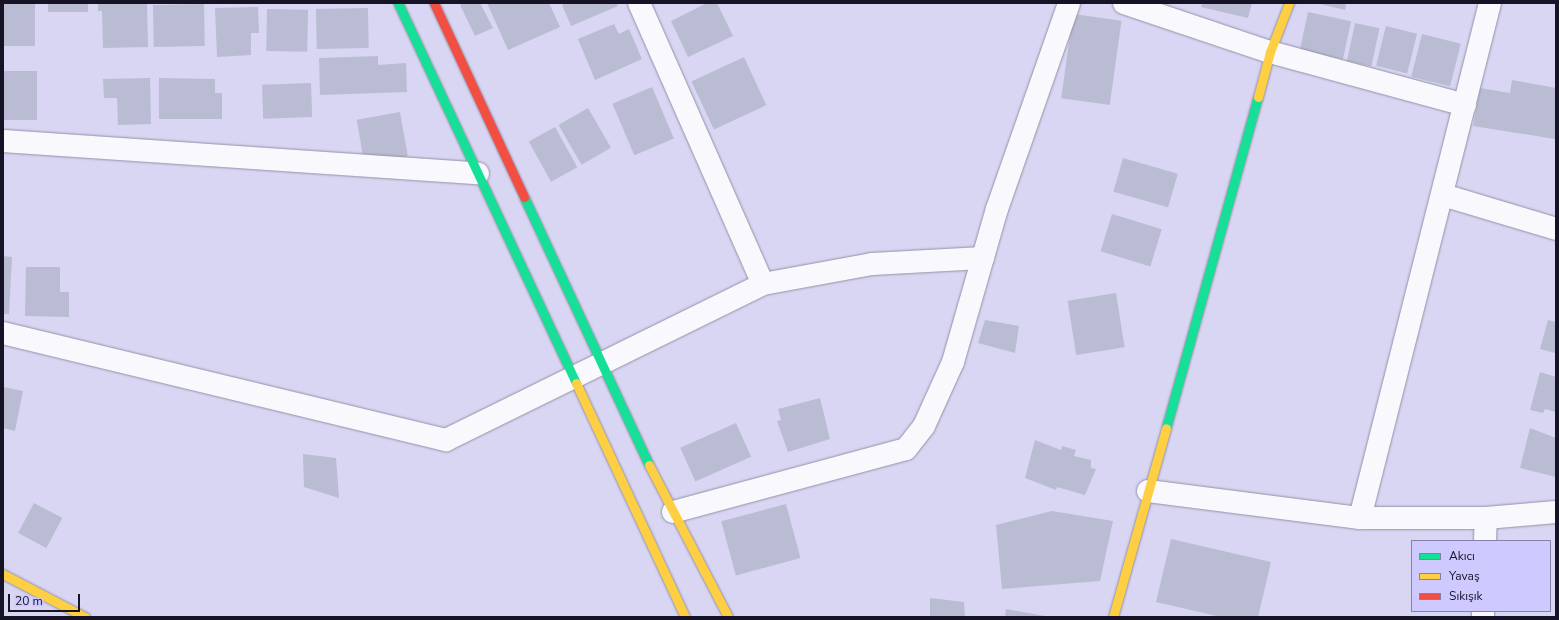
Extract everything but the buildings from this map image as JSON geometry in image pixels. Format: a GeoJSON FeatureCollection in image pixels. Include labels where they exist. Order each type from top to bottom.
{"type":"FeatureCollection","features":[{"type":"Feature","properties":{"kind":"street"},"geometry":{"type":"LineString","coordinates":[[398,3],[685,617]]}},
{"type":"Feature","properties":{"kind":"street"},"geometry":{"type":"LineString","coordinates":[[434,3],[601,362],[673,512],[728,617]]}},
{"type":"Feature","properties":{"kind":"street"},"geometry":{"type":"LineString","coordinates":[[639,3],[763,284]]}},
{"type":"Feature","properties":{"kind":"street"},"geometry":{"type":"LineString","coordinates":[[673,512],[906,449],[924,426],[953,362],[983,258],[1069,3]]}},
{"type":"Feature","properties":{"kind":"street"},"geometry":{"type":"LineString","coordinates":[[1124,3],[1270,52],[1465,105]]}},
{"type":"Feature","properties":{"kind":"street"},"geometry":{"type":"LineString","coordinates":[[1113,617],[1270,52],[1289,3]]}},
{"type":"Feature","properties":{"kind":"street"},"geometry":{"type":"LineString","coordinates":[[1360,518],[1443,195],[1490,3]]}},
{"type":"Feature","properties":{"kind":"street"},"geometry":{"type":"LineString","coordinates":[[3,141],[478,173]]}},
{"type":"Feature","properties":{"kind":"street"},"geometry":{"type":"LineString","coordinates":[[1443,195],[1556,229]]}},
{"type":"Feature","properties":{"kind":"street"},"geometry":{"type":"LineString","coordinates":[[3,333],[446,440],[574,378],[601,362],[763,284],[872,264],[983,258]]}},
{"type":"Feature","properties":{"kind":"street"},"geometry":{"type":"LineString","coordinates":[[1148,492],[1360,518],[1486,518],[1556,512]]}},
{"type":"Feature","properties":{"kind":"street"},"geometry":{"type":"LineString","coordinates":[[1485,540],[1486,518]]}},
{"type":"Feature","properties":{"kind":"street"},"geometry":{"type":"LineString","coordinates":[[3,574],[85,617]]}},
{"type":"Feature","properties":{"kind":"traffic: fast"},"geometry":{"type":"LineString","coordinates":[[398,3],[576,383]]}},
{"type":"Feature","properties":{"kind":"traffic: fast"},"geometry":{"type":"LineString","coordinates":[[1166,428],[1258,97]]}},
{"type":"Feature","properties":{"kind":"traffic: fast"},"geometry":{"type":"LineString","coordinates":[[524,197],[649,465]]}},
{"type":"Feature","properties":{"kind":"traffic: slow"},"geometry":{"type":"LineString","coordinates":[[1258,97],[1270,52],[1289,3]]}},
{"type":"Feature","properties":{"kind":"traffic: slow"},"geometry":{"type":"LineString","coordinates":[[576,383],[685,617]]}},
{"type":"Feature","properties":{"kind":"traffic: slow"},"geometry":{"type":"LineString","coordinates":[[1113,617],[1166,428]]}},
{"type":"Feature","properties":{"kind":"traffic: slow"},"geometry":{"type":"LineString","coordinates":[[649,465],[728,617]]}},
{"type":"Feature","properties":{"kind":"traffic: slow"},"geometry":{"type":"LineString","coordinates":[[3,574],[85,617]]}},
{"type":"Feature","properties":{"kind":"traffic: jam"},"geometry":{"type":"LineString","coordinates":[[434,3],[524,197]]}}]}
